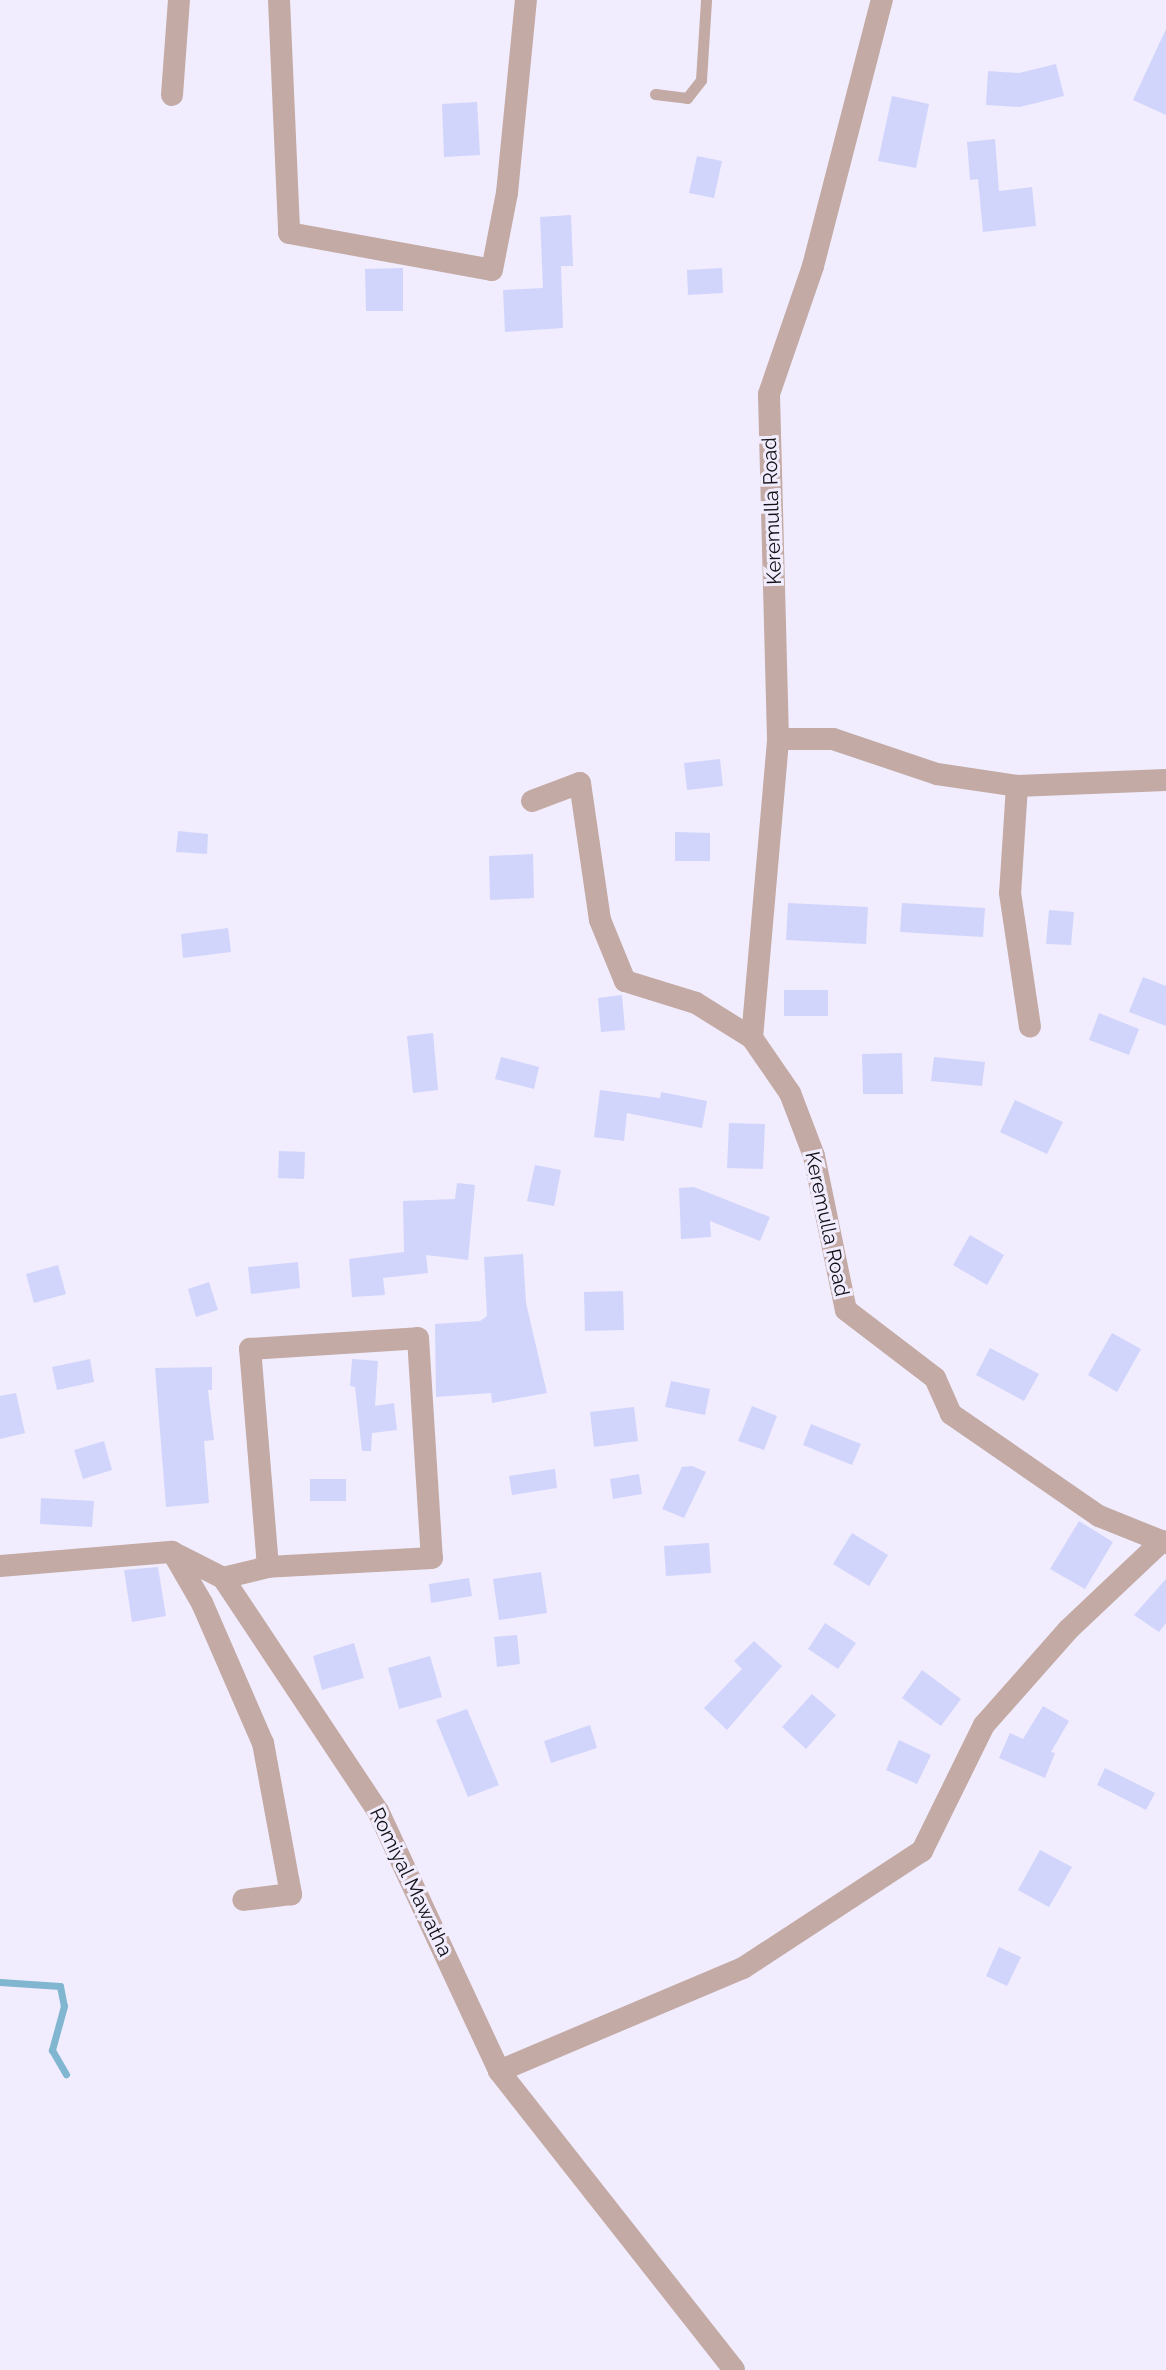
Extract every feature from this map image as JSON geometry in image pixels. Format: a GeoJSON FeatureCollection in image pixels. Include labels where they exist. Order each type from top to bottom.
{"type":"FeatureCollection","features":[{"type":"Feature","properties":{"kind":"street"},"geometry":{"type":"LineString","coordinates":[[172,95],[179,0]]}},
{"type":"Feature","properties":{"kind":"street"},"geometry":{"type":"LineString","coordinates":[[279,0],[289,233],[492,270],[507,193],[526,0]]}},
{"type":"Feature","properties":{"kind":"street","name":"Keremulla Road"},"geometry":{"type":"LineString","coordinates":[[752,1038],[778,739],[769,394],[813,266],[882,0]]}},
{"type":"Feature","properties":{"kind":"street"},"geometry":{"type":"LineString","coordinates":[[778,739],[833,739],[937,774],[1017,786],[1166,780]]}},
{"type":"Feature","properties":{"kind":"street","name":"Keremulla Road"},"geometry":{"type":"LineString","coordinates":[[532,801],[580,783],[600,920],[625,981],[696,1003],[752,1038],[790,1093],[814,1156],[846,1310],[935,1378],[951,1414],[1099,1516],[1164,1542]]}},
{"type":"Feature","properties":{"kind":"street"},"geometry":{"type":"LineString","coordinates":[[1017,786],[1010,893],[1030,1027]]}},
{"type":"Feature","properties":{"kind":"street"},"geometry":{"type":"LineString","coordinates":[[223,1578],[268,1567],[432,1558],[418,1338],[250,1349],[268,1567]]}},
{"type":"Feature","properties":{"kind":"street"},"geometry":{"type":"LineString","coordinates":[[499,2071],[743,1968],[922,1851],[984,1725],[1069,1629],[1164,1542]]}},
{"type":"Feature","properties":{"kind":"street"},"geometry":{"type":"LineString","coordinates":[[0,1566],[172,1552],[202,1603],[263,1743],[291,1894],[243,1900]]}},
{"type":"Feature","properties":{"kind":"street","name":"Romiyal Mawatha"},"geometry":{"type":"LineString","coordinates":[[172,1552],[223,1578],[378,1811],[499,2071],[734,2370]]}},
{"type":"Feature","properties":{"kind":"lane"},"geometry":{"type":"LineString","coordinates":[[655,94],[687,98],[701,80],[706,0]]}},
{"type":"Feature","properties":{"kind":"building"},"geometry":{"type":"Polygon","coordinates":[[[1166,29],[1166,115],[1133,100],[1166,29]]]}},
{"type":"Feature","properties":{"kind":"building"},"geometry":{"type":"Polygon","coordinates":[[[1056,64],[1064,96],[1020,107],[986,105],[988,71],[1019,73],[1056,64]]]}},
{"type":"Feature","properties":{"kind":"building"},"geometry":{"type":"Polygon","coordinates":[[[892,96],[929,104],[916,168],[878,161],[892,96]]]}},
{"type":"Feature","properties":{"kind":"building"},"geometry":{"type":"Polygon","coordinates":[[[477,102],[480,155],[444,157],[442,104],[477,102]]]}},
{"type":"Feature","properties":{"kind":"building"},"geometry":{"type":"Polygon","coordinates":[[[995,139],[999,191],[1032,187],[1036,226],[983,232],[978,179],[970,180],[967,142],[995,139]]]}},
{"type":"Feature","properties":{"kind":"building"},"geometry":{"type":"Polygon","coordinates":[[[697,156],[722,161],[714,198],[689,193],[697,156]]]}},
{"type":"Feature","properties":{"kind":"building"},"geometry":{"type":"Polygon","coordinates":[[[571,215],[573,266],[561,266],[563,328],[505,332],[503,290],[543,288],[540,217],[571,215]]]}},
{"type":"Feature","properties":{"kind":"building"},"geometry":{"type":"Polygon","coordinates":[[[403,268],[403,311],[366,311],[365,269],[403,268]]]}},
{"type":"Feature","properties":{"kind":"building"},"geometry":{"type":"Polygon","coordinates":[[[722,268],[723,293],[688,295],[687,270],[722,268]]]}},
{"type":"Feature","properties":{"kind":"building"},"geometry":{"type":"Polygon","coordinates":[[[720,759],[723,786],[687,790],[684,763],[720,759]]]}},
{"type":"Feature","properties":{"kind":"building"},"geometry":{"type":"Polygon","coordinates":[[[178,831],[208,834],[207,854],[176,852],[178,831]]]}},
{"type":"Feature","properties":{"kind":"building"},"geometry":{"type":"Polygon","coordinates":[[[675,832],[710,833],[710,861],[675,861],[675,832]]]}},
{"type":"Feature","properties":{"kind":"building"},"geometry":{"type":"Polygon","coordinates":[[[533,854],[534,898],[490,900],[489,856],[533,854]]]}},
{"type":"Feature","properties":{"kind":"building"},"geometry":{"type":"Polygon","coordinates":[[[788,903],[868,907],[866,944],[786,940],[788,903]]]}},
{"type":"Feature","properties":{"kind":"building"},"geometry":{"type":"Polygon","coordinates":[[[902,903],[985,908],[983,937],[900,932],[902,903]]]}},
{"type":"Feature","properties":{"kind":"building"},"geometry":{"type":"Polygon","coordinates":[[[1049,910],[1074,912],[1071,945],[1046,944],[1049,910]]]}},
{"type":"Feature","properties":{"kind":"building"},"geometry":{"type":"Polygon","coordinates":[[[228,928],[231,952],[183,958],[181,934],[228,928]]]}},
{"type":"Feature","properties":{"kind":"building"},"geometry":{"type":"Polygon","coordinates":[[[1143,977],[1166,986],[1166,1026],[1129,1012],[1143,977]]]}},
{"type":"Feature","properties":{"kind":"building"},"geometry":{"type":"Polygon","coordinates":[[[784,990],[828,990],[828,1016],[784,1016],[784,990]]]}},
{"type":"Feature","properties":{"kind":"building"},"geometry":{"type":"Polygon","coordinates":[[[622,995],[625,1030],[601,1032],[598,998],[622,995]]]}},
{"type":"Feature","properties":{"kind":"building"},"geometry":{"type":"Polygon","coordinates":[[[1099,1013],[1139,1029],[1129,1055],[1089,1040],[1099,1013]]]}},
{"type":"Feature","properties":{"kind":"building"},"geometry":{"type":"Polygon","coordinates":[[[433,1033],[438,1090],[413,1093],[407,1036],[433,1033]]]}},
{"type":"Feature","properties":{"kind":"building"},"geometry":{"type":"Polygon","coordinates":[[[902,1053],[903,1094],[863,1094],[862,1054],[902,1053]]]}},
{"type":"Feature","properties":{"kind":"building"},"geometry":{"type":"Polygon","coordinates":[[[501,1057],[539,1067],[534,1089],[495,1079],[501,1057]]]}},
{"type":"Feature","properties":{"kind":"building"},"geometry":{"type":"Polygon","coordinates":[[[934,1057],[985,1062],[982,1086],[931,1081],[934,1057]]]}},
{"type":"Feature","properties":{"kind":"building"},"geometry":{"type":"Polygon","coordinates":[[[600,1090],[660,1098],[661,1092],[707,1101],[702,1128],[627,1113],[624,1141],[594,1137],[600,1090]]]}},
{"type":"Feature","properties":{"kind":"building"},"geometry":{"type":"Polygon","coordinates":[[[1015,1100],[1063,1122],[1047,1154],[1000,1132],[1015,1100]]]}},
{"type":"Feature","properties":{"kind":"building"},"geometry":{"type":"Polygon","coordinates":[[[729,1123],[765,1124],[763,1169],[727,1168],[729,1123]]]}},
{"type":"Feature","properties":{"kind":"building"},"geometry":{"type":"Polygon","coordinates":[[[279,1151],[305,1152],[304,1179],[278,1178],[279,1151]]]}},
{"type":"Feature","properties":{"kind":"building"},"geometry":{"type":"Polygon","coordinates":[[[535,1165],[561,1170],[554,1206],[527,1201],[535,1165]]]}},
{"type":"Feature","properties":{"kind":"building"},"geometry":{"type":"Polygon","coordinates":[[[457,1183],[475,1185],[468,1260],[426,1255],[428,1273],[383,1278],[385,1295],[352,1297],[349,1259],[404,1252],[403,1201],[455,1199],[457,1183]]]}},
{"type":"Feature","properties":{"kind":"building"},"geometry":{"type":"Polygon","coordinates":[[[694,1187],[770,1217],[760,1241],[710,1221],[711,1237],[681,1239],[679,1188],[694,1187]]]}},
{"type":"Feature","properties":{"kind":"building"},"geometry":{"type":"Polygon","coordinates":[[[970,1235],[1004,1255],[987,1285],[953,1265],[970,1235]]]}},
{"type":"Feature","properties":{"kind":"building"},"geometry":{"type":"Polygon","coordinates":[[[523,1254],[526,1303],[547,1393],[492,1403],[491,1393],[436,1397],[435,1324],[480,1321],[487,1316],[484,1257],[523,1254]]]}},
{"type":"Feature","properties":{"kind":"building"},"geometry":{"type":"Polygon","coordinates":[[[298,1262],[300,1288],[251,1294],[248,1267],[298,1262]]]}},
{"type":"Feature","properties":{"kind":"building"},"geometry":{"type":"Polygon","coordinates":[[[58,1265],[66,1294],[34,1303],[26,1274],[58,1265]]]}},
{"type":"Feature","properties":{"kind":"building"},"geometry":{"type":"Polygon","coordinates":[[[209,1282],[218,1310],[196,1317],[188,1289],[209,1282]]]}},
{"type":"Feature","properties":{"kind":"building"},"geometry":{"type":"Polygon","coordinates":[[[623,1291],[624,1330],[585,1331],[584,1292],[623,1291]]]}},
{"type":"Feature","properties":{"kind":"building"},"geometry":{"type":"Polygon","coordinates":[[[1112,1333],[1141,1349],[1117,1392],[1088,1375],[1112,1333]]]}},
{"type":"Feature","properties":{"kind":"building"},"geometry":{"type":"Polygon","coordinates":[[[990,1348],[1039,1374],[1024,1401],[976,1375],[990,1348]]]}},
{"type":"Feature","properties":{"kind":"building"},"geometry":{"type":"Polygon","coordinates":[[[90,1359],[94,1382],[57,1390],[52,1367],[90,1359]]]}},
{"type":"Feature","properties":{"kind":"building"},"geometry":{"type":"Polygon","coordinates":[[[352,1359],[378,1361],[375,1406],[394,1403],[397,1430],[372,1433],[371,1451],[362,1451],[355,1387],[350,1386],[352,1359]]]}},
{"type":"Feature","properties":{"kind":"building"},"geometry":{"type":"Polygon","coordinates":[[[212,1367],[212,1390],[208,1390],[214,1440],[204,1441],[209,1503],[166,1507],[155,1368],[212,1367]]]}},
{"type":"Feature","properties":{"kind":"building"},"geometry":{"type":"Polygon","coordinates":[[[671,1381],[710,1389],[705,1415],[665,1407],[671,1381]]]}},
{"type":"Feature","properties":{"kind":"building"},"geometry":{"type":"Polygon","coordinates":[[[16,1393],[25,1433],[0,1439],[0,1396],[16,1393]]]}},
{"type":"Feature","properties":{"kind":"building"},"geometry":{"type":"Polygon","coordinates":[[[752,1406],[777,1416],[764,1450],[738,1441],[752,1406]]]}},
{"type":"Feature","properties":{"kind":"building"},"geometry":{"type":"Polygon","coordinates":[[[634,1407],[638,1441],[594,1447],[590,1412],[634,1407]]]}},
{"type":"Feature","properties":{"kind":"building"},"geometry":{"type":"Polygon","coordinates":[[[811,1424],[861,1444],[852,1465],[803,1445],[811,1424]]]}},
{"type":"Feature","properties":{"kind":"building"},"geometry":{"type":"Polygon","coordinates":[[[104,1441],[112,1470],[83,1479],[74,1450],[104,1441]]]}},
{"type":"Feature","properties":{"kind":"building"},"geometry":{"type":"Polygon","coordinates":[[[692,1466],[706,1472],[684,1518],[662,1509],[682,1467],[692,1466]]]}},
{"type":"Feature","properties":{"kind":"building"},"geometry":{"type":"Polygon","coordinates":[[[555,1469],[557,1488],[512,1495],[509,1476],[555,1469]]]}},
{"type":"Feature","properties":{"kind":"building"},"geometry":{"type":"Polygon","coordinates":[[[639,1474],[642,1494],[613,1499],[610,1479],[639,1474]]]}},
{"type":"Feature","properties":{"kind":"building"},"geometry":{"type":"Polygon","coordinates":[[[310,1479],[346,1479],[346,1501],[310,1501],[310,1479]]]}},
{"type":"Feature","properties":{"kind":"building"},"geometry":{"type":"Polygon","coordinates":[[[41,1498],[94,1501],[92,1527],[40,1524],[41,1498]]]}},
{"type":"Feature","properties":{"kind":"building"},"geometry":{"type":"Polygon","coordinates":[[[1079,1521],[1113,1542],[1085,1589],[1050,1569],[1079,1521]]]}},
{"type":"Feature","properties":{"kind":"building"},"geometry":{"type":"Polygon","coordinates":[[[852,1533],[888,1555],[869,1586],[833,1564],[852,1533]]]}},
{"type":"Feature","properties":{"kind":"building"},"geometry":{"type":"Polygon","coordinates":[[[709,1543],[711,1573],[666,1576],[664,1546],[709,1543]]]}},
{"type":"Feature","properties":{"kind":"building"},"geometry":{"type":"Polygon","coordinates":[[[158,1567],[166,1616],[132,1622],[124,1570],[158,1567]]]}},
{"type":"Feature","properties":{"kind":"building"},"geometry":{"type":"Polygon","coordinates":[[[541,1572],[547,1613],[499,1620],[493,1579],[541,1572]]]}},
{"type":"Feature","properties":{"kind":"building"},"geometry":{"type":"Polygon","coordinates":[[[469,1578],[472,1596],[431,1603],[429,1584],[469,1578]]]}},
{"type":"Feature","properties":{"kind":"building"},"geometry":{"type":"Polygon","coordinates":[[[1166,1579],[1166,1623],[1159,1632],[1134,1615],[1166,1579]]]}},
{"type":"Feature","properties":{"kind":"building"},"geometry":{"type":"Polygon","coordinates":[[[825,1623],[856,1643],[838,1669],[808,1649],[825,1623]]]}},
{"type":"Feature","properties":{"kind":"building"},"geometry":{"type":"Polygon","coordinates":[[[517,1635],[520,1664],[497,1667],[494,1637],[517,1635]]]}},
{"type":"Feature","properties":{"kind":"building"},"geometry":{"type":"Polygon","coordinates":[[[754,1641],[782,1666],[727,1730],[704,1708],[742,1669],[734,1661],[754,1641]]]}},
{"type":"Feature","properties":{"kind":"building"},"geometry":{"type":"Polygon","coordinates":[[[354,1643],[364,1678],[322,1690],[313,1656],[354,1643]]]}},
{"type":"Feature","properties":{"kind":"building"},"geometry":{"type":"Polygon","coordinates":[[[430,1656],[442,1697],[399,1709],[388,1668],[430,1656]]]}},
{"type":"Feature","properties":{"kind":"building"},"geometry":{"type":"Polygon","coordinates":[[[922,1670],[961,1699],[941,1726],[902,1698],[922,1670]]]}},
{"type":"Feature","properties":{"kind":"building"},"geometry":{"type":"Polygon","coordinates":[[[812,1694],[836,1715],[806,1749],[782,1727],[812,1694]]]}},
{"type":"Feature","properties":{"kind":"building"},"geometry":{"type":"Polygon","coordinates":[[[1043,1706],[1069,1721],[1051,1752],[1055,1753],[1045,1778],[999,1758],[1010,1733],[1023,1739],[1043,1706]]]}},
{"type":"Feature","properties":{"kind":"building"},"geometry":{"type":"Polygon","coordinates":[[[467,1709],[499,1785],[468,1797],[436,1720],[467,1709]]]}},
{"type":"Feature","properties":{"kind":"building"},"geometry":{"type":"Polygon","coordinates":[[[590,1725],[597,1748],[551,1763],[544,1741],[590,1725]]]}},
{"type":"Feature","properties":{"kind":"building"},"geometry":{"type":"Polygon","coordinates":[[[899,1740],[931,1755],[917,1784],[886,1770],[899,1740]]]}},
{"type":"Feature","properties":{"kind":"building"},"geometry":{"type":"Polygon","coordinates":[[[1105,1768],[1155,1793],[1146,1810],[1097,1785],[1105,1768]]]}},
{"type":"Feature","properties":{"kind":"building"},"geometry":{"type":"Polygon","coordinates":[[[1040,1850],[1072,1867],[1049,1907],[1018,1890],[1040,1850]]]}},
{"type":"Feature","properties":{"kind":"building"},"geometry":{"type":"Polygon","coordinates":[[[999,1947],[1021,1957],[1007,1986],[986,1976],[999,1947]]]}},
{"type":"Feature","properties":{"kind":"waterway"},"geometry":{"type":"LineString","coordinates":[[0,1982],[60,1986],[64,2006],[52,2050],[66,2074]]}}]}
